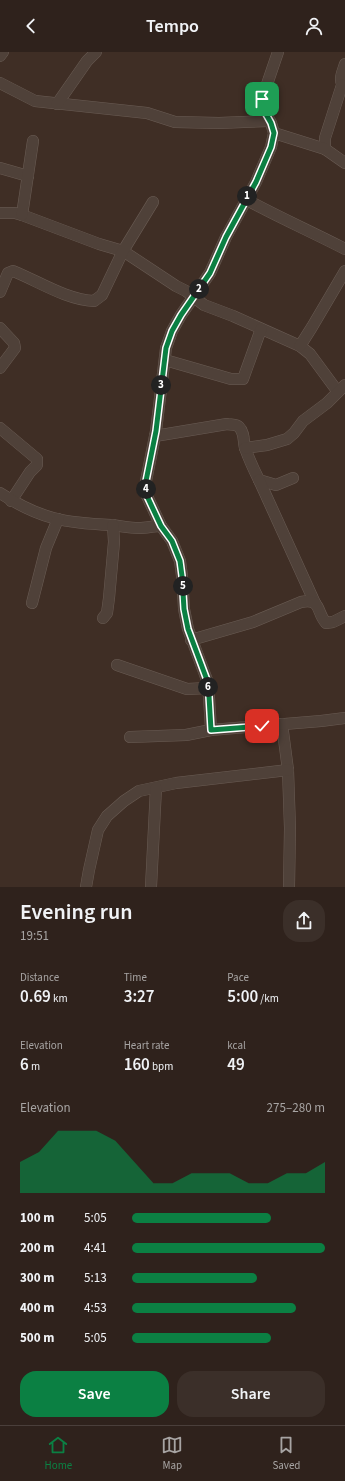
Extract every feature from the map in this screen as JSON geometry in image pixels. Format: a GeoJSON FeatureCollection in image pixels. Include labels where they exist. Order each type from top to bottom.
{"type":"FeatureCollection","features":[{"type":"Feature","properties":{"kind":"street"},"geometry":{"type":"LineString","coordinates":[[0,56],[4,52]]}},
{"type":"Feature","properties":{"kind":"street"},"geometry":{"type":"LineString","coordinates":[[57,104],[87,61],[96,52]]}},
{"type":"Feature","properties":{"kind":"street"},"geometry":{"type":"LineString","coordinates":[[211,730],[207,680],[191,640],[184,609],[180,561],[172,541],[161,526],[147,496],[145,486],[155,436],[166,348],[172,331],[181,315],[210,273],[245,199],[256,182],[271,147],[274,133],[271,123],[262,107],[262,99],[278,52]]}},
{"type":"Feature","properties":{"kind":"street"},"geometry":{"type":"LineString","coordinates":[[325,149],[325,138],[344,85],[341,78],[345,64]]}},
{"type":"Feature","properties":{"kind":"street"},"geometry":{"type":"LineString","coordinates":[[0,83],[35,101],[146,113],[175,122],[220,123],[269,121]]}},
{"type":"Feature","properties":{"kind":"street"},"geometry":{"type":"LineString","coordinates":[[274,133],[325,149],[345,163]]}},
{"type":"Feature","properties":{"kind":"street"},"geometry":{"type":"LineString","coordinates":[[22,215],[33,141]]}},
{"type":"Feature","properties":{"kind":"street"},"geometry":{"type":"LineString","coordinates":[[0,168],[28,176]]}},
{"type":"Feature","properties":{"kind":"street"},"geometry":{"type":"LineString","coordinates":[[245,199],[277,217],[316,234],[345,249]]}},
{"type":"Feature","properties":{"kind":"street"},"geometry":{"type":"LineString","coordinates":[[0,292],[8,273],[13,271],[63,293],[94,302],[102,295],[123,251],[153,202]]}},
{"type":"Feature","properties":{"kind":"street"},"geometry":{"type":"LineString","coordinates":[[0,213],[15,213],[22,215],[99,244],[123,251],[186,291],[204,305],[233,316],[300,346],[310,354],[342,388],[327,403],[303,421],[294,433],[287,439],[267,445],[245,448]]}},
{"type":"Feature","properties":{"kind":"street"},"geometry":{"type":"LineString","coordinates":[[300,346],[345,271]]}},
{"type":"Feature","properties":{"kind":"street"},"geometry":{"type":"LineString","coordinates":[[0,328],[14,343],[15,348],[0,368]]}},
{"type":"Feature","properties":{"kind":"street"},"geometry":{"type":"LineString","coordinates":[[165,360],[231,379],[243,379],[261,329]]}},
{"type":"Feature","properties":{"kind":"street"},"geometry":{"type":"LineString","coordinates":[[155,436],[227,424],[235,425],[240,428],[251,465],[315,603],[326,623],[334,622],[345,616]]}},
{"type":"Feature","properties":{"kind":"street"},"geometry":{"type":"LineString","coordinates":[[0,428],[37,459],[38,462],[27,476],[4,498],[20,507],[40,515],[84,524],[139,528],[161,526]]}},
{"type":"Feature","properties":{"kind":"street"},"geometry":{"type":"LineString","coordinates":[[259,480],[276,485],[294,478]]}},
{"type":"Feature","properties":{"kind":"street"},"geometry":{"type":"LineString","coordinates":[[32,603],[46,548],[58,519]]}},
{"type":"Feature","properties":{"kind":"street"},"geometry":{"type":"LineString","coordinates":[[103,618],[107,613],[109,598],[114,542],[113,525]]}},
{"type":"Feature","properties":{"kind":"street"},"geometry":{"type":"LineString","coordinates":[[191,640],[253,622],[301,602],[309,600],[315,603]]}},
{"type":"Feature","properties":{"kind":"street"},"geometry":{"type":"LineString","coordinates":[[117,665],[187,689],[208,688]]}},
{"type":"Feature","properties":{"kind":"street"},"geometry":{"type":"LineString","coordinates":[[130,737],[186,735],[211,730],[345,718]]}},
{"type":"Feature","properties":{"kind":"street"},"geometry":{"type":"LineString","coordinates":[[282,724],[288,770],[290,828],[289,887]]}},
{"type":"Feature","properties":{"kind":"street"},"geometry":{"type":"LineString","coordinates":[[86,887],[98,830],[107,816],[124,800],[139,791],[217,778],[288,770]]}},
{"type":"Feature","properties":{"kind":"street"},"geometry":{"type":"LineString","coordinates":[[151,887],[156,788]]}},
{"type":"Feature","properties":{"kind":"route"},"geometry":{"type":"LineString","coordinates":[[262,99],[262,107],[271,123],[274,133],[271,147],[256,182],[245,199],[210,273],[181,315],[172,331],[166,348],[156,431],[145,486],[147,496],[161,526],[172,541],[180,561],[184,609],[188,629],[207,680],[211,730],[262,726]]}}]}
